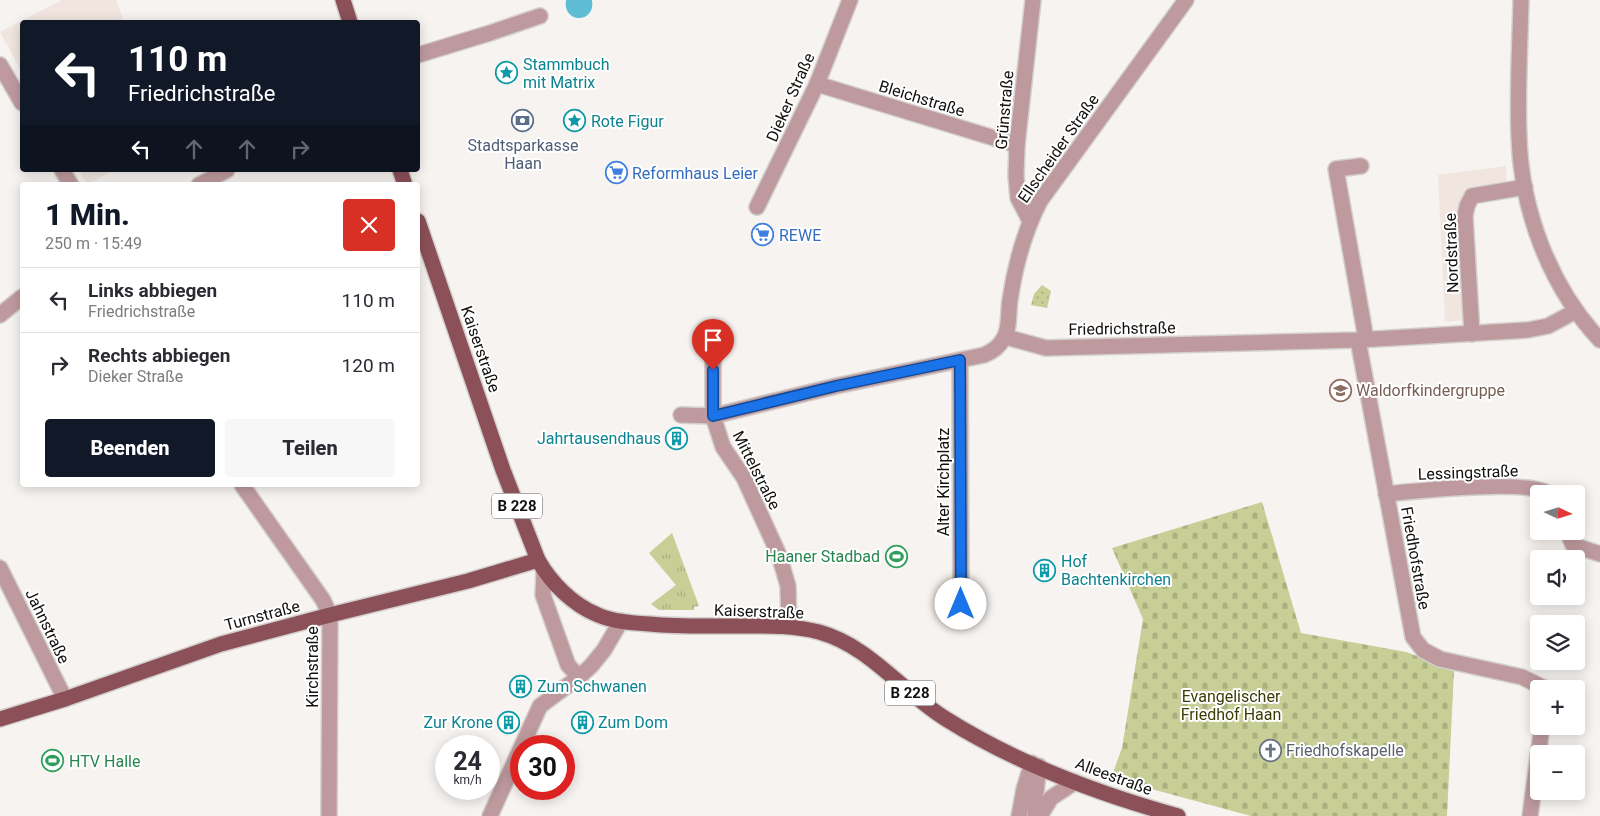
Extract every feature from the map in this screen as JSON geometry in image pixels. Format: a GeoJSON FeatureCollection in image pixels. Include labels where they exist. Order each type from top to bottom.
{"type":"FeatureCollection","features":[{"type":"Feature","properties":{"kind":"main road"},"geometry":{"type":"LineString","coordinates":[[343,0],[349,20]]}},
{"type":"Feature","properties":{"kind":"main road","name":"Kaiserstraße"},"geometry":{"type":"LineString","coordinates":[[420,227],[503,470],[541,566],[560,589],[580,605],[598,615],[621,621],[674,626],[789,626],[822,633],[854,647],[870,658],[932,710],[954,724],[1036,765]]}},
{"type":"Feature","properties":{"kind":"main road","name":"Turnstraße"},"geometry":{"type":"LineString","coordinates":[[0,719],[66,699],[221,644],[468,581],[541,566]]}},
{"type":"Feature","properties":{"kind":"main road","name":"Alleestraße"},"geometry":{"type":"LineString","coordinates":[[1036,765],[1118,799],[1178,816]]}},
{"type":"Feature","properties":{"kind":"street","name":"Dieker Straße"},"geometry":{"type":"LineString","coordinates":[[757,207],[817,84],[850,0]]}},
{"type":"Feature","properties":{"kind":"street","name":"Grünstraße"},"geometry":{"type":"LineString","coordinates":[[1030,221],[1018,198],[1016,176],[1017,145],[1032,0]]}},
{"type":"Feature","properties":{"kind":"street","name":"Ellscheider Straße"},"geometry":{"type":"LineString","coordinates":[[1006,337],[1017,265],[1030,221],[1040,201],[1186,0]]}},
{"type":"Feature","properties":{"kind":"street"},"geometry":{"type":"LineString","coordinates":[[1521,0],[1519,138],[1525,187],[1532,218],[1544,251],[1562,288],[1576,312],[1600,340]]}},
{"type":"Feature","properties":{"kind":"street"},"geometry":{"type":"LineString","coordinates":[[420,56],[540,16]]}},
{"type":"Feature","properties":{"kind":"street"},"geometry":{"type":"LineString","coordinates":[[0,65],[20,100]]}},
{"type":"Feature","properties":{"kind":"street","name":"Bleichstraße"},"geometry":{"type":"LineString","coordinates":[[817,84],[1017,145]]}},
{"type":"Feature","properties":{"kind":"street","name":"Friedhofstraße"},"geometry":{"type":"LineString","coordinates":[[1361,166],[1336,169],[1386,494],[1413,638],[1423,650],[1440,659],[1522,677],[1530,681]]}},
{"type":"Feature","properties":{"kind":"street"},"geometry":{"type":"LineString","coordinates":[[205,182],[223,172]]}},
{"type":"Feature","properties":{"kind":"street","name":"Nordstraße"},"geometry":{"type":"LineString","coordinates":[[1472,334],[1465,216],[1467,206],[1472,196],[1525,187]]}},
{"type":"Feature","properties":{"kind":"street"},"geometry":{"type":"LineString","coordinates":[[0,314],[20,299]]}},
{"type":"Feature","properties":{"kind":"street","name":"Friedrichstraße"},"geometry":{"type":"LineString","coordinates":[[1006,337],[1046,348],[1362,339],[1528,330],[1548,326],[1576,312]]}},
{"type":"Feature","properties":{"kind":"street"},"geometry":{"type":"LineString","coordinates":[[681,415],[713,416],[836,386],[984,355],[997,349],[1006,337]]}},
{"type":"Feature","properties":{"kind":"street"},"geometry":{"type":"LineString","coordinates":[[713,355],[713,416]]}},
{"type":"Feature","properties":{"kind":"street","name":"Alter Kirchplatz"},"geometry":{"type":"LineString","coordinates":[[960,360],[961,604]]}},
{"type":"Feature","properties":{"kind":"street","name":"Mittelstraße"},"geometry":{"type":"LineString","coordinates":[[713,416],[723,447],[744,478],[778,555],[788,586],[789,626]]}},
{"type":"Feature","properties":{"kind":"street","name":"Kirchstraße"},"geometry":{"type":"LineString","coordinates":[[243,487],[323,600],[330,615],[329,816]]}},
{"type":"Feature","properties":{"kind":"street","name":"Lessingstraße"},"geometry":{"type":"LineString","coordinates":[[1386,494],[1466,488],[1530,488]]}},
{"type":"Feature","properties":{"kind":"street"},"geometry":{"type":"LineString","coordinates":[[1571,540],[1573,545],[1600,554]]}},
{"type":"Feature","properties":{"kind":"street","name":"Kaiserstraße"},"geometry":{"type":"LineString","coordinates":[[541,566],[543,595],[568,665],[579,677]]}},
{"type":"Feature","properties":{"kind":"street","name":"Jahnstraße"},"geometry":{"type":"LineString","coordinates":[[0,568],[66,699]]}},
{"type":"Feature","properties":{"kind":"street"},"geometry":{"type":"LineString","coordinates":[[490,816],[540,706],[579,677],[604,650],[621,621]]}},
{"type":"Feature","properties":{"kind":"street"},"geometry":{"type":"LineString","coordinates":[[1530,816],[1541,735]]}},
{"type":"Feature","properties":{"kind":"street"},"geometry":{"type":"LineString","coordinates":[[1020,816],[1024,789],[1036,765]]}},
{"type":"Feature","properties":{"kind":"street"},"geometry":{"type":"LineString","coordinates":[[1035,816],[1036,765]]}},
{"type":"Feature","properties":{"kind":"street"},"geometry":{"type":"LineString","coordinates":[[1040,816],[1051,798],[1075,782]]}},
{"type":"Feature","properties":{"kind":"shaded area"},"geometry":{"type":"Polygon","coordinates":[[[62,0],[116,0],[123,20],[23,20],[62,0]]]}},
{"type":"Feature","properties":{"kind":"shaded area"},"geometry":{"type":"Polygon","coordinates":[[[20,22],[20,68],[0,32],[20,22]]]}},
{"type":"Feature","properties":{"kind":"shaded area"},"geometry":{"type":"Polygon","coordinates":[[[1506,166],[1507,185],[1462,201],[1465,320],[1445,322],[1438,175],[1506,166]]]}},
{"type":"Feature","properties":{"kind":"shaded area"},"geometry":{"type":"Polygon","coordinates":[[[80,172],[110,172],[92,182],[85,182],[80,172]]]}},
{"type":"Feature","properties":{"kind":"green space"},"geometry":{"type":"Polygon","coordinates":[[[1042,285],[1051,291],[1047,308],[1031,305],[1034,294],[1042,285]]]}},
{"type":"Feature","properties":{"kind":"green space","name":"Evangelischer Friedhof Haan"},"geometry":{"type":"Polygon","coordinates":[[[1262,502],[1301,633],[1406,652],[1454,670],[1447,816],[1251,816],[1111,778],[1122,748],[1143,619],[1112,548],[1262,502]]]}},
{"type":"Feature","properties":{"kind":"green space"},"geometry":{"type":"Polygon","coordinates":[[[672,533],[699,606],[694,607],[694,610],[659,610],[651,604],[676,585],[649,553],[672,533]]]}},
{"type":"Feature","properties":{"kind":"water"},"geometry":{"type":"Polygon","coordinates":[[[566,0],[592,0],[592,8],[584,17],[574,17],[566,8],[566,0]]]}},
{"type":"Feature","properties":{"kind":"place","name":"Stammbuch mit Matrix"},"geometry":{"type":"Point","coordinates":[507,73]}},
{"type":"Feature","properties":{"kind":"place","name":"Stadtsparkasse Haan"},"geometry":{"type":"Point","coordinates":[523,121]}},
{"type":"Feature","properties":{"kind":"place","name":"Rote Figur"},"geometry":{"type":"Point","coordinates":[575,121]}},
{"type":"Feature","properties":{"kind":"place","name":"Reformhaus Leier"},"geometry":{"type":"Point","coordinates":[616,173]}},
{"type":"Feature","properties":{"kind":"place","name":"REWE"},"geometry":{"type":"Point","coordinates":[763,235]}},
{"type":"Feature","properties":{"kind":"place","name":"Waldorfkindergruppe"},"geometry":{"type":"Point","coordinates":[1340,390]}},
{"type":"Feature","properties":{"kind":"place","name":"Jahrtausendhaus"},"geometry":{"type":"Point","coordinates":[677,438]}},
{"type":"Feature","properties":{"kind":"place","name":"Haaner Stadbad"},"geometry":{"type":"Point","coordinates":[896,556]}},
{"type":"Feature","properties":{"kind":"place","name":"Hof Bachtenkirchen"},"geometry":{"type":"Point","coordinates":[1045,570]}},
{"type":"Feature","properties":{"kind":"place","name":"Zum Schwanen"},"geometry":{"type":"Point","coordinates":[521,686]}},
{"type":"Feature","properties":{"kind":"place","name":"Zur Krone"},"geometry":{"type":"Point","coordinates":[509,722]}},
{"type":"Feature","properties":{"kind":"place","name":"Zum Dom"},"geometry":{"type":"Point","coordinates":[582,722]}},
{"type":"Feature","properties":{"kind":"place","name":"Friedhofskapelle"},"geometry":{"type":"Point","coordinates":[1270,750]}},
{"type":"Feature","properties":{"kind":"place","name":"HTV Halle"},"geometry":{"type":"Point","coordinates":[53,761]}},
{"type":"Feature","properties":{"kind":"route"},"geometry":{"type":"LineString","coordinates":[[713,370],[713,416],[836,386],[960,360],[961,604]]}}]}
